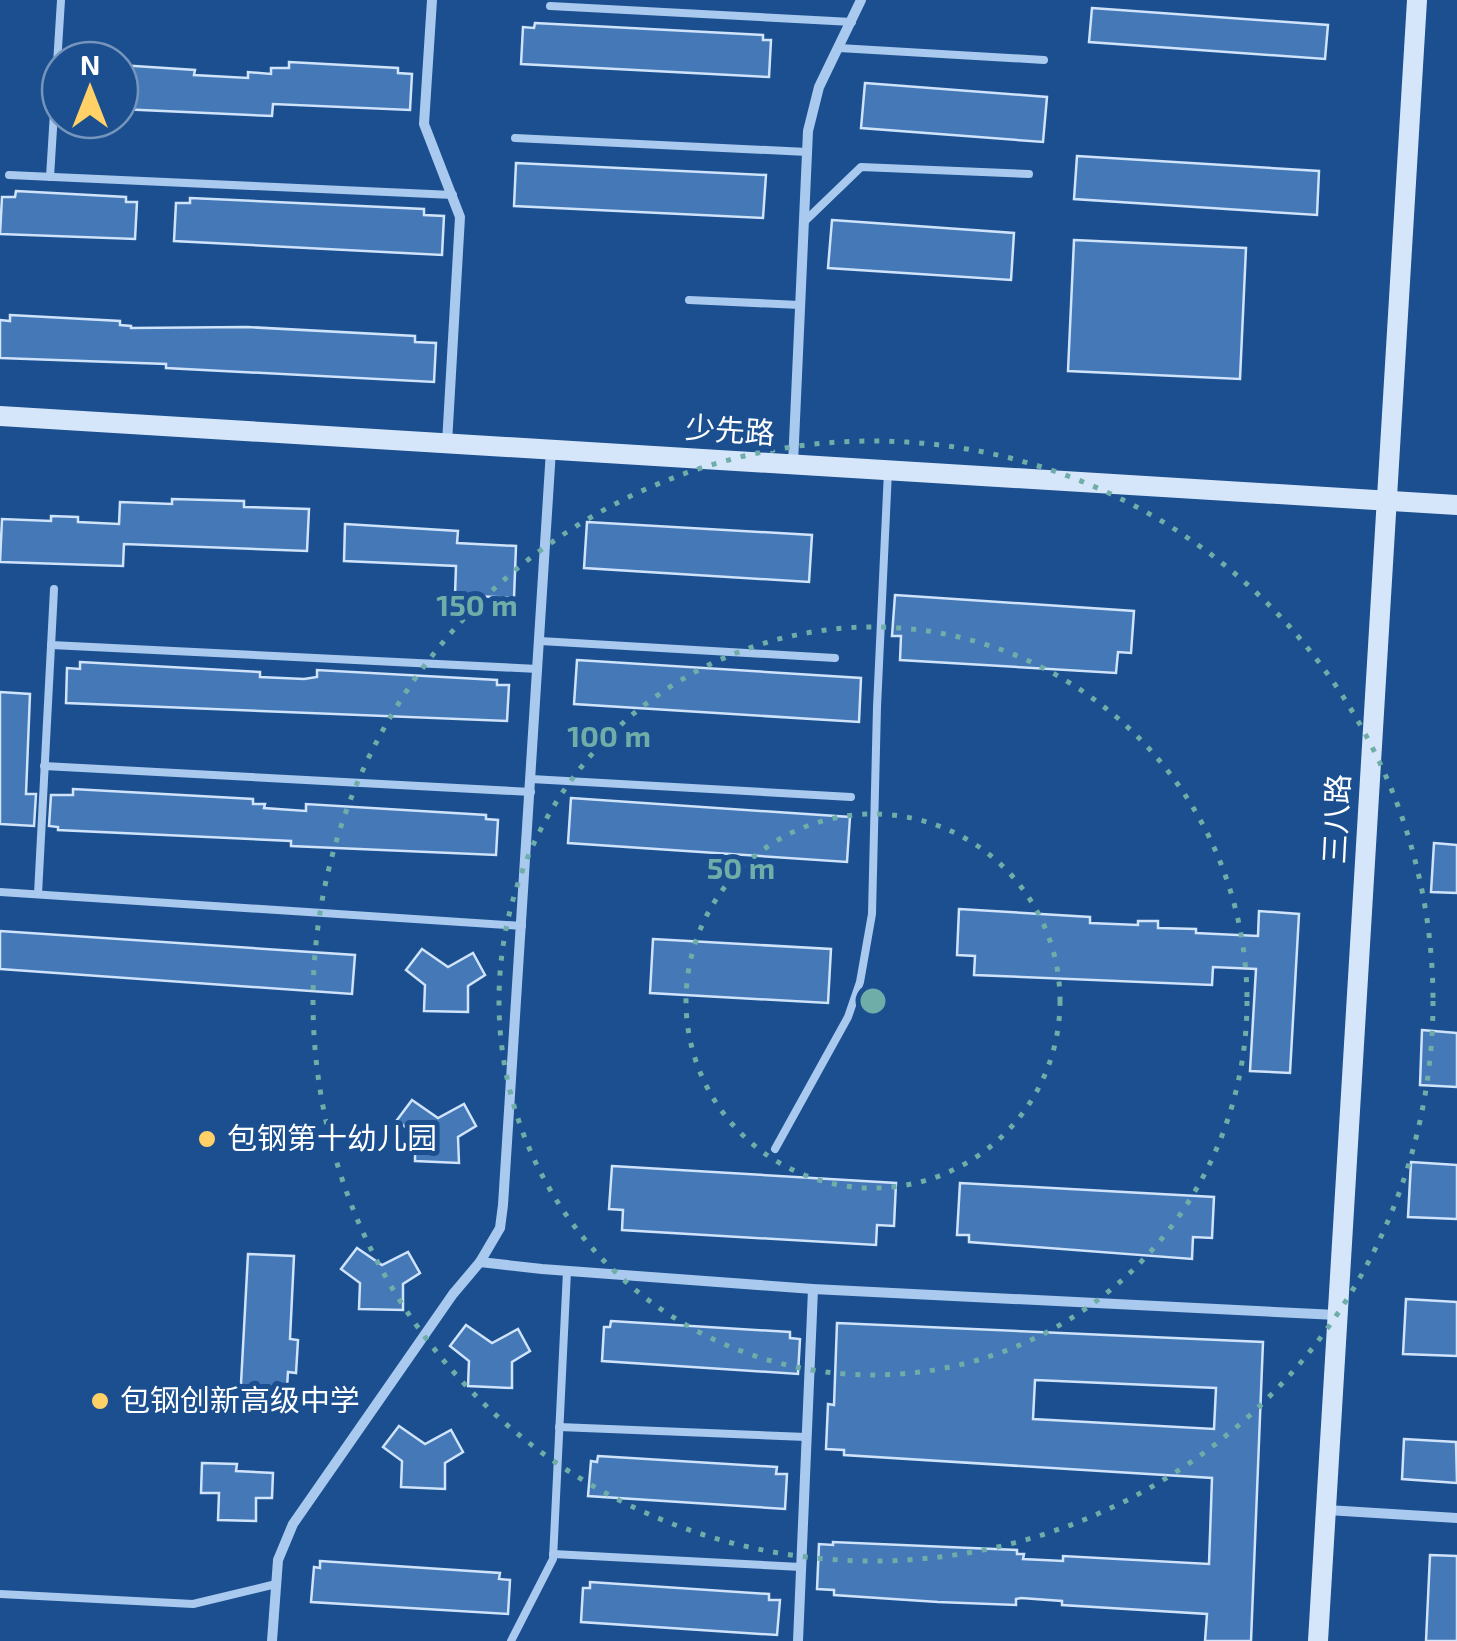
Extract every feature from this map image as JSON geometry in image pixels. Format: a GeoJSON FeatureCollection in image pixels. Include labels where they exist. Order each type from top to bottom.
{"type":"FeatureCollection","features":[{"type":"Feature","properties":{"kind":"main road","name":"三八路"},"geometry":{"type":"LineString","coordinates":[[1318,1641],[1418,0]]}},
{"type":"Feature","properties":{"kind":"main road","name":"少先路"},"geometry":{"type":"LineString","coordinates":[[0,416],[1457,505]]}},
{"type":"Feature","properties":{"kind":"street"},"geometry":{"type":"LineString","coordinates":[[432,0],[424,124],[453,195],[460,229],[447,444]]}},
{"type":"Feature","properties":{"kind":"street"},"geometry":{"type":"LineString","coordinates":[[792,465],[812,109],[862,0]]}},
{"type":"Feature","properties":{"kind":"street"},"geometry":{"type":"LineString","coordinates":[[272,1641],[282,1544],[293,1524],[453,1294],[480,1262],[500,1228],[552,450]]}},
{"type":"Feature","properties":{"kind":"street"},"geometry":{"type":"LineString","coordinates":[[480,1262],[813,1289],[1337,1315]]}},
{"type":"Feature","properties":{"kind":"street"},"geometry":{"type":"LineString","coordinates":[[798,1641],[813,1289]]}},
{"type":"Feature","properties":{"kind":"street"},"geometry":{"type":"LineString","coordinates":[[1326,1510],[1457,1518]]}},
{"type":"Feature","properties":{"kind":"lane"},"geometry":{"type":"LineString","coordinates":[[50,177],[62,0]]}},
{"type":"Feature","properties":{"kind":"lane"},"geometry":{"type":"LineString","coordinates":[[550,6],[852,22]]}},
{"type":"Feature","properties":{"kind":"lane"},"geometry":{"type":"LineString","coordinates":[[838,48],[1044,60]]}},
{"type":"Feature","properties":{"kind":"lane"},"geometry":{"type":"LineString","coordinates":[[515,138],[807,152]]}},
{"type":"Feature","properties":{"kind":"lane"},"geometry":{"type":"LineString","coordinates":[[804,222],[861,167],[1030,174]]}},
{"type":"Feature","properties":{"kind":"lane"},"geometry":{"type":"LineString","coordinates":[[9,175],[453,195]]}},
{"type":"Feature","properties":{"kind":"lane"},"geometry":{"type":"LineString","coordinates":[[688,300],[800,304]]}},
{"type":"Feature","properties":{"kind":"lane"},"geometry":{"type":"LineString","coordinates":[[775,1149],[848,1017],[860,982],[872,914],[888,470]]}},
{"type":"Feature","properties":{"kind":"lane"},"geometry":{"type":"LineString","coordinates":[[38,894],[54,589]]}},
{"type":"Feature","properties":{"kind":"lane"},"geometry":{"type":"LineString","coordinates":[[540,642],[834,658]]}},
{"type":"Feature","properties":{"kind":"lane"},"geometry":{"type":"LineString","coordinates":[[51,645],[538,669]]}},
{"type":"Feature","properties":{"kind":"lane"},"geometry":{"type":"LineString","coordinates":[[44,766],[530,792]]}},
{"type":"Feature","properties":{"kind":"lane"},"geometry":{"type":"LineString","coordinates":[[531,779],[850,798]]}},
{"type":"Feature","properties":{"kind":"lane"},"geometry":{"type":"LineString","coordinates":[[0,892],[522,926]]}},
{"type":"Feature","properties":{"kind":"lane"},"geometry":{"type":"LineString","coordinates":[[511,1641],[546,1579],[553,1554],[566,1271]]}},
{"type":"Feature","properties":{"kind":"lane"},"geometry":{"type":"LineString","coordinates":[[559,1428],[806,1438]]}},
{"type":"Feature","properties":{"kind":"lane"},"geometry":{"type":"LineString","coordinates":[[553,1554],[801,1567]]}},
{"type":"Feature","properties":{"kind":"lane"},"geometry":{"type":"LineString","coordinates":[[0,1594],[193,1604],[276,1584]]}},
{"type":"Feature","properties":{"kind":"building"},"geometry":{"type":"Polygon","coordinates":[[[1092,8],[1328,25],[1325,59],[1089,42],[1092,8]]]}},
{"type":"Feature","properties":{"kind":"building"},"geometry":{"type":"Polygon","coordinates":[[[535,23],[763,35],[763,40],[771,40],[769,77],[521,64],[523,27],[534,28],[535,23]]]}},
{"type":"Feature","properties":{"kind":"building"},"geometry":{"type":"Polygon","coordinates":[[[289,62],[398,68],[398,73],[412,74],[410,110],[273,104],[272,116],[140,110],[140,66],[248,78],[248,72],[271,74],[271,68],[289,68],[289,62]]]}},
{"type":"Feature","properties":{"kind":"building"},"geometry":{"type":"Polygon","coordinates":[[[865,83],[1047,97],[1043,142],[861,128],[865,83]]]}},
{"type":"Feature","properties":{"kind":"building"},"geometry":{"type":"Polygon","coordinates":[[[1077,156],[1319,171],[1317,215],[1074,199],[1077,156]]]}},
{"type":"Feature","properties":{"kind":"building"},"geometry":{"type":"Polygon","coordinates":[[[516,163],[766,175],[763,218],[514,206],[516,163]]]}},
{"type":"Feature","properties":{"kind":"building"},"geometry":{"type":"Polygon","coordinates":[[[16,191],[126,197],[126,202],[137,202],[135,239],[0,234],[2,197],[15,197],[16,191]]]}},
{"type":"Feature","properties":{"kind":"building"},"geometry":{"type":"Polygon","coordinates":[[[190,198],[424,209],[424,215],[444,216],[442,255],[174,241],[176,203],[190,203],[190,198]]]}},
{"type":"Feature","properties":{"kind":"building"},"geometry":{"type":"Polygon","coordinates":[[[832,220],[1014,233],[1011,280],[828,268],[832,220]]]}},
{"type":"Feature","properties":{"kind":"building"},"geometry":{"type":"Polygon","coordinates":[[[1074,240],[1246,248],[1240,379],[1068,371],[1074,240]]]}},
{"type":"Feature","properties":{"kind":"building"},"geometry":{"type":"Polygon","coordinates":[[[10,315],[120,321],[120,325],[131,328],[247,327],[415,336],[415,342],[436,343],[434,382],[166,368],[166,364],[0,358],[0,320],[10,321],[10,315]]]}},
{"type":"Feature","properties":{"kind":"building"},"geometry":{"type":"Polygon","coordinates":[[[172,499],[244,501],[244,507],[309,509],[307,551],[124,544],[123,566],[0,562],[2,519],[51,521],[51,516],[78,517],[78,522],[119,524],[120,502],[172,504],[172,499]]]}},
{"type":"Feature","properties":{"kind":"building"},"geometry":{"type":"Polygon","coordinates":[[[587,522],[812,535],[809,582],[584,568],[587,522]]]}},
{"type":"Feature","properties":{"kind":"building"},"geometry":{"type":"Polygon","coordinates":[[[345,524],[458,531],[457,543],[516,546],[514,598],[455,595],[456,566],[344,561],[345,524]]]}},
{"type":"Feature","properties":{"kind":"building"},"geometry":{"type":"Polygon","coordinates":[[[895,595],[1134,611],[1131,653],[1118,652],[1116,673],[900,660],[901,636],[892,636],[895,595]]]}},
{"type":"Feature","properties":{"kind":"building"},"geometry":{"type":"Polygon","coordinates":[[[577,660],[861,678],[859,722],[574,704],[577,660]]]}},
{"type":"Feature","properties":{"kind":"building"},"geometry":{"type":"Polygon","coordinates":[[[80,662],[260,672],[260,677],[304,679],[317,677],[317,670],[497,680],[497,685],[509,685],[507,721],[66,703],[67,668],[80,669],[80,662]]]}},
{"type":"Feature","properties":{"kind":"building"},"geometry":{"type":"Polygon","coordinates":[[[0,692],[30,694],[26,794],[36,794],[34,826],[0,824],[0,692]]]}},
{"type":"Feature","properties":{"kind":"building"},"geometry":{"type":"Polygon","coordinates":[[[73,789],[253,799],[253,804],[265,804],[264,808],[306,811],[306,804],[486,815],[486,819],[498,820],[496,855],[291,846],[291,841],[58,830],[49,826],[51,795],[73,795],[73,789]]]}},
{"type":"Feature","properties":{"kind":"building"},"geometry":{"type":"Polygon","coordinates":[[[571,798],[850,817],[847,862],[568,843],[571,798]]]}},
{"type":"Feature","properties":{"kind":"building"},"geometry":{"type":"Polygon","coordinates":[[[1434,843],[1457,845],[1457,893],[1431,892],[1434,843]]]}},
{"type":"Feature","properties":{"kind":"building"},"geometry":{"type":"Polygon","coordinates":[[[959,909],[1090,917],[1090,923],[1138,925],[1138,921],[1158,921],[1158,928],[1258,936],[1259,911],[1299,914],[1290,1073],[1250,1071],[1256,969],[1213,967],[1212,985],[974,975],[975,956],[957,955],[959,909]]]}},
{"type":"Feature","properties":{"kind":"building"},"geometry":{"type":"Polygon","coordinates":[[[0,931],[355,955],[352,994],[0,969],[0,931]]]}},
{"type":"Feature","properties":{"kind":"building"},"geometry":{"type":"Polygon","coordinates":[[[653,939],[831,949],[828,1003],[650,993],[653,939]]]}},
{"type":"Feature","properties":{"kind":"building"},"geometry":{"type":"Polygon","coordinates":[[[422,949],[448,967],[473,953],[485,975],[468,986],[468,1012],[424,1011],[425,985],[406,970],[422,949]]]}},
{"type":"Feature","properties":{"kind":"building"},"geometry":{"type":"Polygon","coordinates":[[[1422,1030],[1457,1033],[1457,1087],[1420,1085],[1422,1030]]]}},
{"type":"Feature","properties":{"kind":"building"},"geometry":{"type":"Polygon","coordinates":[[[412,1100],[438,1118],[464,1104],[476,1126],[458,1137],[459,1163],[415,1161],[415,1135],[397,1120],[412,1100]]]}},
{"type":"Feature","properties":{"kind":"building"},"geometry":{"type":"Polygon","coordinates":[[[1411,1162],[1457,1165],[1457,1219],[1408,1217],[1411,1162]]]}},
{"type":"Feature","properties":{"kind":"building"},"geometry":{"type":"Polygon","coordinates":[[[612,1166],[896,1183],[894,1226],[877,1225],[876,1245],[622,1230],[623,1210],[609,1209],[612,1166]]]}},
{"type":"Feature","properties":{"kind":"building"},"geometry":{"type":"Polygon","coordinates":[[[960,1183],[1214,1197],[1212,1238],[1193,1237],[1192,1259],[969,1242],[969,1235],[957,1235],[960,1183]]]}},
{"type":"Feature","properties":{"kind":"building"},"geometry":{"type":"Polygon","coordinates":[[[357,1248],[382,1265],[408,1252],[420,1273],[403,1284],[403,1310],[359,1309],[360,1283],[341,1269],[357,1248]]]}},
{"type":"Feature","properties":{"kind":"building"},"geometry":{"type":"Polygon","coordinates":[[[248,1254],[294,1256],[290,1339],[298,1340],[296,1373],[288,1372],[286,1404],[240,1402],[248,1254]]]}},
{"type":"Feature","properties":{"kind":"building"},"geometry":{"type":"Polygon","coordinates":[[[1406,1299],[1457,1302],[1457,1356],[1403,1354],[1406,1299]]]}},
{"type":"Feature","properties":{"kind":"building"},"geometry":{"type":"Polygon","coordinates":[[[611,1321],[790,1332],[790,1338],[800,1339],[798,1374],[602,1361],[604,1327],[610,1327],[611,1321]]]}},
{"type":"Feature","properties":{"kind":"building"},"geometry":{"type":"Polygon","coordinates":[[[837,1323],[1263,1342],[1251,1641],[1205,1641],[1207,1614],[1062,1605],[1062,1601],[1021,1598],[1016,1599],[1016,1605],[938,1602],[834,1595],[834,1590],[817,1589],[819,1544],[833,1542],[1017,1550],[1017,1554],[1024,1554],[1023,1559],[1063,1561],[1063,1556],[1209,1564],[1212,1478],[844,1455],[844,1450],[826,1449],[828,1404],[834,1405],[837,1323]],[[1035,1380],[1033,1419],[1214,1429],[1216,1388],[1035,1380]]]}},
{"type":"Feature","properties":{"kind":"building"},"geometry":{"type":"Polygon","coordinates":[[[466,1325],[492,1343],[518,1329],[530,1351],[512,1362],[512,1388],[468,1386],[469,1361],[450,1346],[466,1325]]]}},
{"type":"Feature","properties":{"kind":"building"},"geometry":{"type":"Polygon","coordinates":[[[399,1426],[425,1444],[451,1430],[463,1452],[445,1463],[445,1489],[401,1487],[402,1461],[383,1447],[399,1426]]]}},
{"type":"Feature","properties":{"kind":"building"},"geometry":{"type":"Polygon","coordinates":[[[1404,1439],[1456,1442],[1457,1483],[1402,1479],[1404,1439]]]}},
{"type":"Feature","properties":{"kind":"building"},"geometry":{"type":"Polygon","coordinates":[[[598,1456],[777,1467],[776,1474],[787,1474],[785,1509],[588,1496],[591,1461],[597,1462],[598,1456]]]}},
{"type":"Feature","properties":{"kind":"building"},"geometry":{"type":"Polygon","coordinates":[[[202,1463],[237,1464],[236,1471],[273,1473],[272,1498],[256,1498],[256,1521],[218,1520],[219,1493],[201,1493],[202,1463]]]}},
{"type":"Feature","properties":{"kind":"building"},"geometry":{"type":"Polygon","coordinates":[[[1430,1555],[1457,1556],[1457,1641],[1426,1641],[1430,1555]]]}},
{"type":"Feature","properties":{"kind":"building"},"geometry":{"type":"Polygon","coordinates":[[[320,1561],[500,1573],[499,1579],[510,1580],[508,1614],[311,1602],[314,1567],[320,1568],[320,1561]]]}},
{"type":"Feature","properties":{"kind":"building"},"geometry":{"type":"Polygon","coordinates":[[[590,1582],[769,1594],[769,1600],[780,1600],[777,1635],[581,1622],[583,1588],[590,1588],[590,1582]]]}},
{"type":"Feature","properties":{"kind":"place","name":"包钢第十幼儿园"},"geometry":{"type":"Point","coordinates":[207,1139]}},
{"type":"Feature","properties":{"kind":"place","name":"包钢创新高级中学"},"geometry":{"type":"Point","coordinates":[100,1401]}}]}
